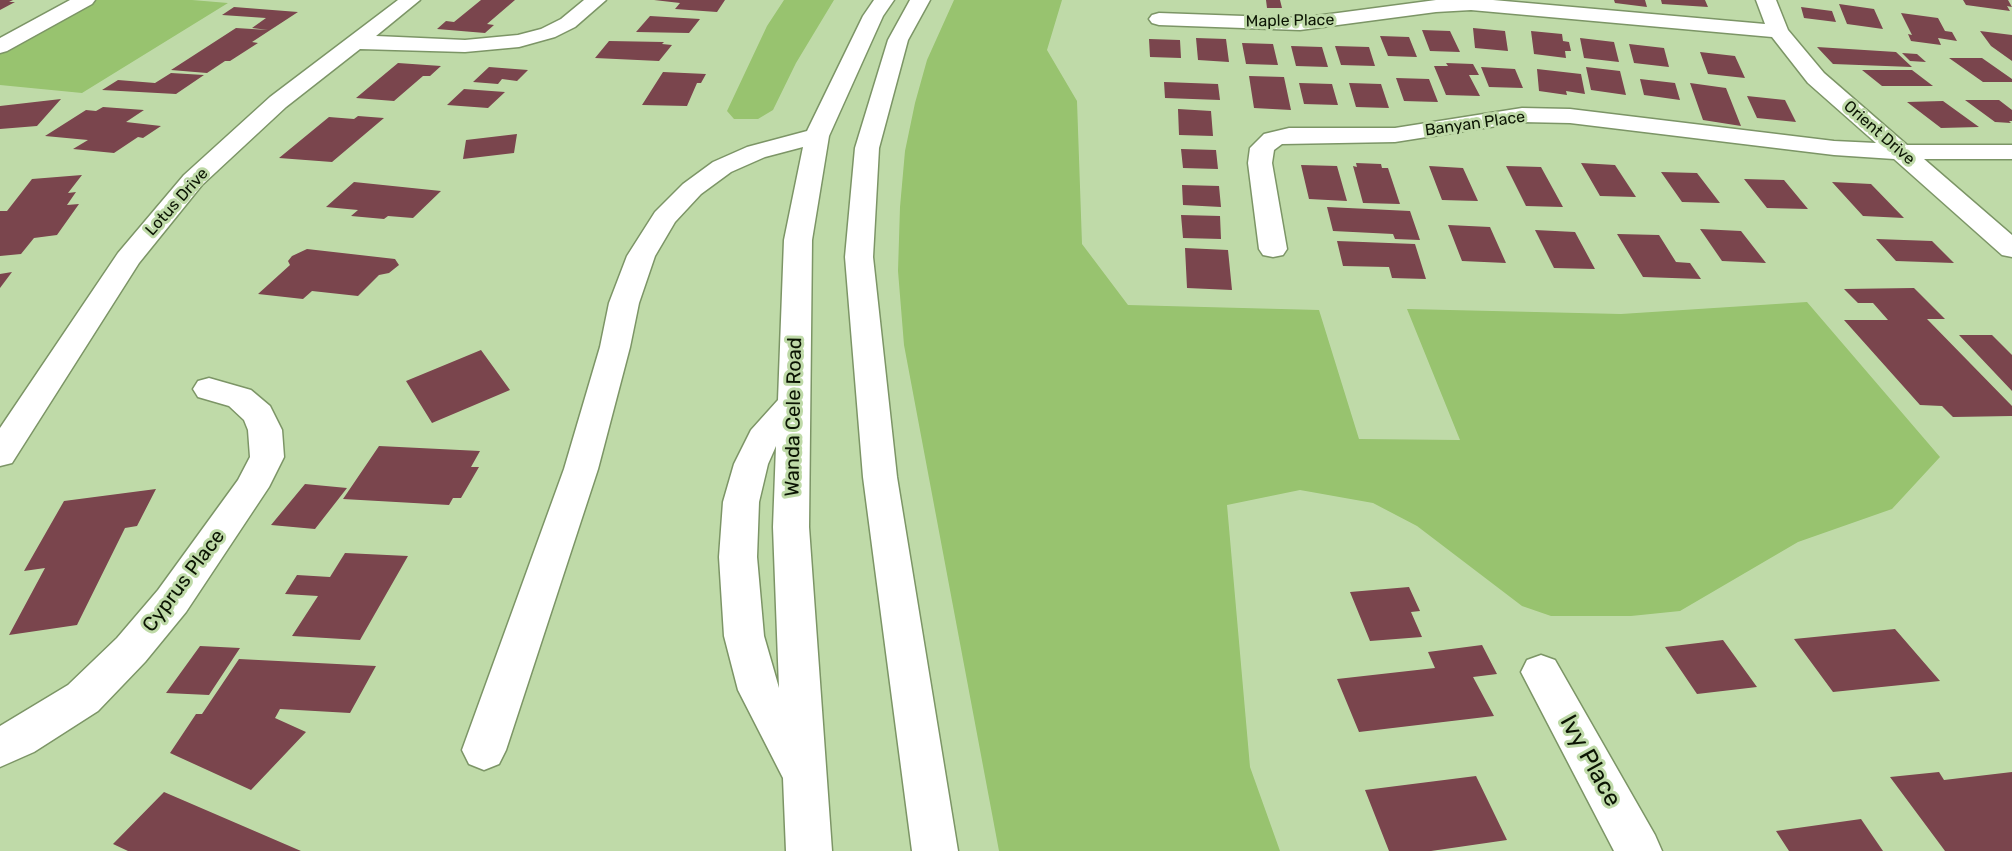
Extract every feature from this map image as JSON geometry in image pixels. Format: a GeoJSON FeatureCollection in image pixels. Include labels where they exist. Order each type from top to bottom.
{"type":"FeatureCollection","features":[{"type":"Feature","properties":{"kind":"street"},"geometry":{"type":"LineString","coordinates":[[0,47],[85,0]]}},
{"type":"Feature","properties":{"kind":"street","name":"Lotus Drive"},"geometry":{"type":"LineString","coordinates":[[0,454],[128,259],[194,180],[278,102],[410,0]]}},
{"type":"Feature","properties":{"kind":"street"},"geometry":{"type":"LineString","coordinates":[[354,42],[465,46],[519,41],[548,33],[568,23],[596,0]]}},
{"type":"Feature","properties":{"kind":"street","name":"Wanda Cele Road"},"geometry":{"type":"LineString","coordinates":[[809,851],[791,527],[798,240],[817,136],[873,16],[884,0]]}},
{"type":"Feature","properties":{"kind":"street"},"geometry":{"type":"LineString","coordinates":[[920,0],[898,40],[867,148],[859,257],[880,477],[935,851]]}},
{"type":"Feature","properties":{"kind":"street"},"geometry":{"type":"LineString","coordinates":[[1212,0],[1213,21]]}},
{"type":"Feature","properties":{"kind":"street","name":"Orient Drive"},"geometry":{"type":"LineString","coordinates":[[1767,0],[1778,31],[1816,78],[2012,249]]}},
{"type":"Feature","properties":{"kind":"street","name":"Maple Place"},"geometry":{"type":"LineString","coordinates":[[1159,19],[1300,24],[1436,6],[1471,4],[1778,31]]}},
{"type":"Feature","properties":{"kind":"street","name":"Banyan Place"},"geometry":{"type":"LineString","coordinates":[[1273,249],[1260,163],[1262,148],[1273,139],[1289,135],[1395,135],[1522,115],[1570,116],[1759,140],[1901,153]]}},
{"type":"Feature","properties":{"kind":"street"},"geometry":{"type":"LineString","coordinates":[[484,750],[580,469],[615,347],[624,303],[641,256],[664,218],[692,189],[722,167],[756,152],[817,136]]}},
{"type":"Feature","properties":{"kind":"street"},"geometry":{"type":"LineString","coordinates":[[1901,153],[2012,152]]}},
{"type":"Feature","properties":{"kind":"street","name":"Cyprus Place"},"geometry":{"type":"LineString","coordinates":[[0,747],[19,738],[83,698],[131,650],[172,601],[252,487],[267,457],[266,430],[258,414],[240,398],[209,389]]}},
{"type":"Feature","properties":{"kind":"street"},"geometry":{"type":"LineString","coordinates":[[795,402],[763,438],[751,464],[741,502],[738,557],[744,636],[759,690],[803,772]]}},
{"type":"Feature","properties":{"kind":"street","name":"Ivy Place"},"geometry":{"type":"LineString","coordinates":[[1541,672],[1639,851]]}},
{"type":"Feature","properties":{"kind":"green space"},"geometry":{"type":"Polygon","coordinates":[[[95,0],[192,0],[228,3],[82,93],[0,85],[0,53],[95,0]]]}},
{"type":"Feature","properties":{"kind":"green space"},"geometry":{"type":"Polygon","coordinates":[[[784,0],[834,0],[796,63],[773,110],[758,119],[734,119],[727,111],[767,26],[784,0]]]}},
{"type":"Feature","properties":{"kind":"green space"},"geometry":{"type":"Polygon","coordinates":[[[954,0],[1062,0],[1047,50],[1077,101],[1082,244],[1128,305],[1319,310],[1359,439],[1460,440],[1407,309],[1621,314],[1807,302],[1940,457],[1892,509],[1798,542],[1680,611],[1631,616],[1551,616],[1522,606],[1417,526],[1373,503],[1300,490],[1227,505],[1250,767],[1280,851],[999,851],[904,345],[898,271],[905,151],[927,60],[954,0]]]}},
{"type":"Feature","properties":{"kind":"building"},"geometry":{"type":"Polygon","coordinates":[[[0,0],[13,0],[9,2],[15,2],[0,10],[0,0]]]}},
{"type":"Feature","properties":{"kind":"building"},"geometry":{"type":"Polygon","coordinates":[[[481,0],[515,0],[487,24],[494,25],[485,33],[437,29],[446,21],[454,22],[481,0]]]}},
{"type":"Feature","properties":{"kind":"building"},"geometry":{"type":"Polygon","coordinates":[[[654,0],[725,0],[717,12],[675,9],[680,3],[654,0]]]}},
{"type":"Feature","properties":{"kind":"building"},"geometry":{"type":"Polygon","coordinates":[[[1266,0],[1280,0],[1282,8],[1267,8],[1266,0]]]}},
{"type":"Feature","properties":{"kind":"building"},"geometry":{"type":"Polygon","coordinates":[[[1614,0],[1645,0],[1647,7],[1615,3],[1614,0]]]}},
{"type":"Feature","properties":{"kind":"building"},"geometry":{"type":"Polygon","coordinates":[[[1661,0],[1705,0],[1708,7],[1662,4],[1661,0]]]}},
{"type":"Feature","properties":{"kind":"building"},"geometry":{"type":"Polygon","coordinates":[[[1963,0],[2008,0],[2012,7],[2007,6],[2010,11],[1966,5],[1963,0]]]}},
{"type":"Feature","properties":{"kind":"building"},"geometry":{"type":"Polygon","coordinates":[[[1839,4],[1874,9],[1883,29],[1847,24],[1839,4]]]}},
{"type":"Feature","properties":{"kind":"building"},"geometry":{"type":"Polygon","coordinates":[[[234,7],[298,12],[252,42],[258,43],[207,73],[171,70],[236,28],[268,30],[252,28],[266,18],[222,15],[234,7]]]}},
{"type":"Feature","properties":{"kind":"building"},"geometry":{"type":"Polygon","coordinates":[[[1801,7],[1832,11],[1836,22],[1804,18],[1801,7]]]}},
{"type":"Feature","properties":{"kind":"building"},"geometry":{"type":"Polygon","coordinates":[[[1901,13],[1938,18],[1945,31],[1952,32],[1957,41],[1938,38],[1941,45],[1911,41],[1908,34],[1912,35],[1901,13]]]}},
{"type":"Feature","properties":{"kind":"building"},"geometry":{"type":"Polygon","coordinates":[[[650,16],[700,19],[689,33],[636,32],[650,16]]]}},
{"type":"Feature","properties":{"kind":"building"},"geometry":{"type":"Polygon","coordinates":[[[1473,28],[1505,31],[1508,51],[1475,48],[1473,28]]]}},
{"type":"Feature","properties":{"kind":"building"},"geometry":{"type":"Polygon","coordinates":[[[1422,30],[1450,31],[1460,52],[1430,51],[1422,30]]]}},
{"type":"Feature","properties":{"kind":"building"},"geometry":{"type":"Polygon","coordinates":[[[1531,31],[1562,34],[1563,41],[1569,42],[1571,51],[1565,51],[1566,58],[1534,54],[1531,31]]]}},
{"type":"Feature","properties":{"kind":"building"},"geometry":{"type":"Polygon","coordinates":[[[1980,31],[2012,35],[2012,61],[1991,46],[1980,31]]]}},
{"type":"Feature","properties":{"kind":"building"},"geometry":{"type":"Polygon","coordinates":[[[1380,36],[1409,37],[1417,57],[1388,56],[1380,36]]]}},
{"type":"Feature","properties":{"kind":"building"},"geometry":{"type":"Polygon","coordinates":[[[1196,38],[1226,39],[1229,62],[1198,60],[1196,38]]]}},
{"type":"Feature","properties":{"kind":"building"},"geometry":{"type":"Polygon","coordinates":[[[1580,38],[1614,42],[1619,62],[1584,58],[1580,38]]]}},
{"type":"Feature","properties":{"kind":"building"},"geometry":{"type":"Polygon","coordinates":[[[1149,39],[1180,40],[1181,58],[1150,57],[1149,39]]]}},
{"type":"Feature","properties":{"kind":"building"},"geometry":{"type":"Polygon","coordinates":[[[609,41],[664,42],[662,44],[672,45],[659,61],[595,58],[609,41]]]}},
{"type":"Feature","properties":{"kind":"building"},"geometry":{"type":"Polygon","coordinates":[[[1242,43],[1273,44],[1278,65],[1246,64],[1242,43]]]}},
{"type":"Feature","properties":{"kind":"building"},"geometry":{"type":"Polygon","coordinates":[[[1629,44],[1664,48],[1669,67],[1634,63],[1629,44]]]}},
{"type":"Feature","properties":{"kind":"building"},"geometry":{"type":"Polygon","coordinates":[[[1291,46],[1322,47],[1328,67],[1296,66],[1291,46]]]}},
{"type":"Feature","properties":{"kind":"building"},"geometry":{"type":"Polygon","coordinates":[[[1335,46],[1369,47],[1375,66],[1341,65],[1335,46]]]}},
{"type":"Feature","properties":{"kind":"building"},"geometry":{"type":"Polygon","coordinates":[[[1817,47],[1896,52],[1912,67],[1833,64],[1817,47]]]}},
{"type":"Feature","properties":{"kind":"building"},"geometry":{"type":"Polygon","coordinates":[[[1700,52],[1735,56],[1745,78],[1708,74],[1700,52]]]}},
{"type":"Feature","properties":{"kind":"building"},"geometry":{"type":"Polygon","coordinates":[[[1902,53],[1917,54],[1926,62],[1910,61],[1902,53]]]}},
{"type":"Feature","properties":{"kind":"building"},"geometry":{"type":"Polygon","coordinates":[[[1949,58],[1982,58],[2012,79],[2012,82],[1983,82],[1949,58]]]}},
{"type":"Feature","properties":{"kind":"building"},"geometry":{"type":"Polygon","coordinates":[[[398,63],[441,66],[430,76],[423,76],[394,101],[356,98],[398,63]]]}},
{"type":"Feature","properties":{"kind":"building"},"geometry":{"type":"Polygon","coordinates":[[[1446,63],[1473,64],[1479,75],[1469,75],[1480,96],[1446,95],[1434,66],[1448,66],[1446,63]]]}},
{"type":"Feature","properties":{"kind":"building"},"geometry":{"type":"Polygon","coordinates":[[[489,67],[528,70],[517,81],[502,79],[498,84],[473,82],[489,67]]]}},
{"type":"Feature","properties":{"kind":"building"},"geometry":{"type":"Polygon","coordinates":[[[1481,67],[1515,69],[1523,88],[1489,87],[1481,67]]]}},
{"type":"Feature","properties":{"kind":"building"},"geometry":{"type":"Polygon","coordinates":[[[1586,67],[1620,71],[1626,95],[1591,90],[1586,67]]]}},
{"type":"Feature","properties":{"kind":"building"},"geometry":{"type":"Polygon","coordinates":[[[1537,69],[1581,74],[1585,94],[1566,91],[1567,95],[1539,91],[1537,69]]]}},
{"type":"Feature","properties":{"kind":"building"},"geometry":{"type":"Polygon","coordinates":[[[1862,70],[1912,70],[1933,86],[1882,86],[1862,70]]]}},
{"type":"Feature","properties":{"kind":"building"},"geometry":{"type":"Polygon","coordinates":[[[663,72],[706,74],[701,83],[697,83],[687,106],[642,105],[663,72]]]}},
{"type":"Feature","properties":{"kind":"building"},"geometry":{"type":"Polygon","coordinates":[[[171,73],[204,75],[176,94],[102,90],[118,80],[155,83],[171,73]]]}},
{"type":"Feature","properties":{"kind":"building"},"geometry":{"type":"Polygon","coordinates":[[[1249,76],[1284,77],[1291,110],[1254,108],[1249,76]]]}},
{"type":"Feature","properties":{"kind":"building"},"geometry":{"type":"Polygon","coordinates":[[[1396,78],[1429,79],[1438,102],[1404,101],[1396,78]]]}},
{"type":"Feature","properties":{"kind":"building"},"geometry":{"type":"Polygon","coordinates":[[[1640,79],[1675,83],[1680,100],[1644,95],[1640,79]]]}},
{"type":"Feature","properties":{"kind":"building"},"geometry":{"type":"Polygon","coordinates":[[[1164,82],[1218,84],[1220,100],[1165,98],[1164,82]]]}},
{"type":"Feature","properties":{"kind":"building"},"geometry":{"type":"Polygon","coordinates":[[[1299,83],[1332,84],[1338,105],[1304,104],[1299,83]]]}},
{"type":"Feature","properties":{"kind":"building"},"geometry":{"type":"Polygon","coordinates":[[[1349,83],[1381,84],[1389,108],[1356,107],[1349,83]]]}},
{"type":"Feature","properties":{"kind":"building"},"geometry":{"type":"Polygon","coordinates":[[[1690,83],[1726,88],[1741,126],[1703,120],[1690,83]]]}},
{"type":"Feature","properties":{"kind":"building"},"geometry":{"type":"Polygon","coordinates":[[[464,89],[505,92],[488,108],[447,105],[464,89]]]}},
{"type":"Feature","properties":{"kind":"building"},"geometry":{"type":"Polygon","coordinates":[[[1747,96],[1785,100],[1796,122],[1757,118],[1747,96]]]}},
{"type":"Feature","properties":{"kind":"building"},"geometry":{"type":"Polygon","coordinates":[[[61,99],[37,126],[0,129],[0,106],[61,99]]]}},
{"type":"Feature","properties":{"kind":"building"},"geometry":{"type":"Polygon","coordinates":[[[1965,100],[1999,100],[2012,110],[2012,121],[2009,121],[2011,123],[1995,122],[1965,100]]]}},
{"type":"Feature","properties":{"kind":"building"},"geometry":{"type":"Polygon","coordinates":[[[1943,101],[1979,127],[1941,128],[1907,102],[1943,101]]]}},
{"type":"Feature","properties":{"kind":"building"},"geometry":{"type":"Polygon","coordinates":[[[103,107],[144,110],[126,122],[161,126],[143,138],[138,137],[114,153],[73,149],[88,140],[45,136],[86,110],[96,111],[103,107]]]}},
{"type":"Feature","properties":{"kind":"building"},"geometry":{"type":"Polygon","coordinates":[[[1178,109],[1211,111],[1213,136],[1179,135],[1178,109]]]}},
{"type":"Feature","properties":{"kind":"building"},"geometry":{"type":"Polygon","coordinates":[[[358,116],[384,118],[332,162],[279,158],[329,117],[354,119],[358,116]]]}},
{"type":"Feature","properties":{"kind":"building"},"geometry":{"type":"Polygon","coordinates":[[[517,134],[514,153],[463,159],[466,140],[517,134]]]}},
{"type":"Feature","properties":{"kind":"building"},"geometry":{"type":"Polygon","coordinates":[[[1181,149],[1216,150],[1218,169],[1183,168],[1181,149]]]}},
{"type":"Feature","properties":{"kind":"building"},"geometry":{"type":"Polygon","coordinates":[[[1356,163],[1381,164],[1382,168],[1388,168],[1400,204],[1363,203],[1353,166],[1357,167],[1356,163]]]}},
{"type":"Feature","properties":{"kind":"building"},"geometry":{"type":"Polygon","coordinates":[[[1581,163],[1615,165],[1636,197],[1600,196],[1581,163]]]}},
{"type":"Feature","properties":{"kind":"building"},"geometry":{"type":"Polygon","coordinates":[[[1301,165],[1337,166],[1347,201],[1309,199],[1301,165]]]}},
{"type":"Feature","properties":{"kind":"building"},"geometry":{"type":"Polygon","coordinates":[[[1429,166],[1463,168],[1478,201],[1442,200],[1429,166]]]}},
{"type":"Feature","properties":{"kind":"building"},"geometry":{"type":"Polygon","coordinates":[[[1506,166],[1541,167],[1563,207],[1526,206],[1506,166]]]}},
{"type":"Feature","properties":{"kind":"building"},"geometry":{"type":"Polygon","coordinates":[[[1661,172],[1697,173],[1720,203],[1682,202],[1661,172]]]}},
{"type":"Feature","properties":{"kind":"building"},"geometry":{"type":"Polygon","coordinates":[[[82,175],[68,193],[76,192],[67,205],[79,204],[57,235],[34,238],[21,254],[0,256],[0,211],[7,211],[32,179],[82,175]]]}},
{"type":"Feature","properties":{"kind":"building"},"geometry":{"type":"Polygon","coordinates":[[[1744,179],[1784,180],[1808,209],[1767,208],[1744,179]]]}},
{"type":"Feature","properties":{"kind":"building"},"geometry":{"type":"Polygon","coordinates":[[[354,182],[441,191],[413,218],[388,216],[384,219],[351,216],[358,210],[326,207],[354,182]]]}},
{"type":"Feature","properties":{"kind":"building"},"geometry":{"type":"Polygon","coordinates":[[[1832,182],[1871,184],[1904,218],[1863,216],[1832,182]]]}},
{"type":"Feature","properties":{"kind":"building"},"geometry":{"type":"Polygon","coordinates":[[[1182,185],[1219,186],[1221,207],[1183,205],[1182,185]]]}},
{"type":"Feature","properties":{"kind":"building"},"geometry":{"type":"Polygon","coordinates":[[[1327,207],[1410,211],[1420,240],[1395,239],[1393,234],[1333,231],[1327,207]]]}},
{"type":"Feature","properties":{"kind":"building"},"geometry":{"type":"Polygon","coordinates":[[[1181,215],[1220,216],[1221,239],[1183,238],[1181,215]]]}},
{"type":"Feature","properties":{"kind":"building"},"geometry":{"type":"Polygon","coordinates":[[[1448,225],[1490,227],[1506,263],[1462,261],[1448,225]]]}},
{"type":"Feature","properties":{"kind":"building"},"geometry":{"type":"Polygon","coordinates":[[[1700,229],[1741,231],[1766,263],[1722,261],[1700,229]]]}},
{"type":"Feature","properties":{"kind":"building"},"geometry":{"type":"Polygon","coordinates":[[[1535,230],[1575,232],[1595,269],[1554,268],[1535,230]]]}},
{"type":"Feature","properties":{"kind":"building"},"geometry":{"type":"Polygon","coordinates":[[[1617,234],[1659,235],[1676,262],[1690,263],[1701,279],[1643,277],[1617,234]]]}},
{"type":"Feature","properties":{"kind":"building"},"geometry":{"type":"Polygon","coordinates":[[[1876,239],[1932,241],[1954,263],[1896,261],[1876,239]]]}},
{"type":"Feature","properties":{"kind":"building"},"geometry":{"type":"Polygon","coordinates":[[[1337,241],[1415,244],[1426,279],[1392,278],[1389,267],[1343,266],[1337,241]]]}},
{"type":"Feature","properties":{"kind":"building"},"geometry":{"type":"Polygon","coordinates":[[[1185,248],[1228,250],[1232,290],[1187,288],[1185,248]]]}},
{"type":"Feature","properties":{"kind":"building"},"geometry":{"type":"Polygon","coordinates":[[[307,249],[395,259],[399,265],[389,273],[379,275],[358,296],[312,291],[303,299],[258,294],[290,265],[288,261],[292,256],[307,249]]]}},
{"type":"Feature","properties":{"kind":"building"},"geometry":{"type":"Polygon","coordinates":[[[12,272],[0,288],[0,274],[12,272]]]}},
{"type":"Feature","properties":{"kind":"building"},"geometry":{"type":"Polygon","coordinates":[[[1914,288],[1945,319],[1927,319],[2012,406],[2012,416],[1953,417],[1942,406],[1920,405],[1844,320],[1888,320],[1873,303],[1858,303],[1844,289],[1914,288]]]}},
{"type":"Feature","properties":{"kind":"building"},"geometry":{"type":"Polygon","coordinates":[[[1959,335],[1992,335],[2012,355],[2012,391],[1959,335]]]}},
{"type":"Feature","properties":{"kind":"building"},"geometry":{"type":"Polygon","coordinates":[[[481,350],[510,390],[432,423],[406,381],[481,350]]]}},
{"type":"Feature","properties":{"kind":"building"},"geometry":{"type":"Polygon","coordinates":[[[379,446],[480,451],[471,467],[479,467],[461,498],[453,498],[449,505],[343,499],[379,446]]]}},
{"type":"Feature","properties":{"kind":"building"},"geometry":{"type":"Polygon","coordinates":[[[305,484],[347,488],[315,529],[271,525],[305,484]]]}},
{"type":"Feature","properties":{"kind":"building"},"geometry":{"type":"Polygon","coordinates":[[[156,489],[137,526],[125,528],[77,625],[9,635],[45,568],[24,571],[64,501],[156,489]]]}},
{"type":"Feature","properties":{"kind":"building"},"geometry":{"type":"Polygon","coordinates":[[[345,553],[408,556],[360,640],[292,636],[318,596],[285,594],[297,575],[330,577],[345,553]]]}},
{"type":"Feature","properties":{"kind":"building"},"geometry":{"type":"Polygon","coordinates":[[[1409,587],[1420,611],[1411,612],[1422,637],[1370,641],[1350,592],[1409,587]]]}},
{"type":"Feature","properties":{"kind":"building"},"geometry":{"type":"Polygon","coordinates":[[[1895,629],[1940,681],[1833,692],[1794,639],[1895,629]]]}},
{"type":"Feature","properties":{"kind":"building"},"geometry":{"type":"Polygon","coordinates":[[[1723,640],[1757,687],[1697,694],[1665,647],[1723,640]]]}},
{"type":"Feature","properties":{"kind":"building"},"geometry":{"type":"Polygon","coordinates":[[[1482,645],[1497,674],[1473,677],[1494,716],[1359,732],[1337,679],[1435,668],[1428,652],[1482,645]]]}},
{"type":"Feature","properties":{"kind":"building"},"geometry":{"type":"Polygon","coordinates":[[[200,646],[240,648],[209,695],[166,693],[200,646]]]}},
{"type":"Feature","properties":{"kind":"building"},"geometry":{"type":"Polygon","coordinates":[[[239,659],[376,666],[350,713],[280,709],[275,718],[306,732],[251,790],[170,753],[196,714],[202,714],[239,659]]]}},
{"type":"Feature","properties":{"kind":"building"},"geometry":{"type":"Polygon","coordinates":[[[1939,772],[1944,780],[2012,772],[2012,851],[1945,851],[1890,777],[1939,772]]]}},
{"type":"Feature","properties":{"kind":"building"},"geometry":{"type":"Polygon","coordinates":[[[1476,776],[1507,840],[1431,851],[1389,851],[1365,790],[1476,776]]]}},
{"type":"Feature","properties":{"kind":"building"},"geometry":{"type":"Polygon","coordinates":[[[164,792],[301,851],[128,851],[113,844],[164,792]]]}},
{"type":"Feature","properties":{"kind":"building"},"geometry":{"type":"Polygon","coordinates":[[[1861,819],[1883,851],[1789,851],[1776,831],[1861,819]]]}}]}
